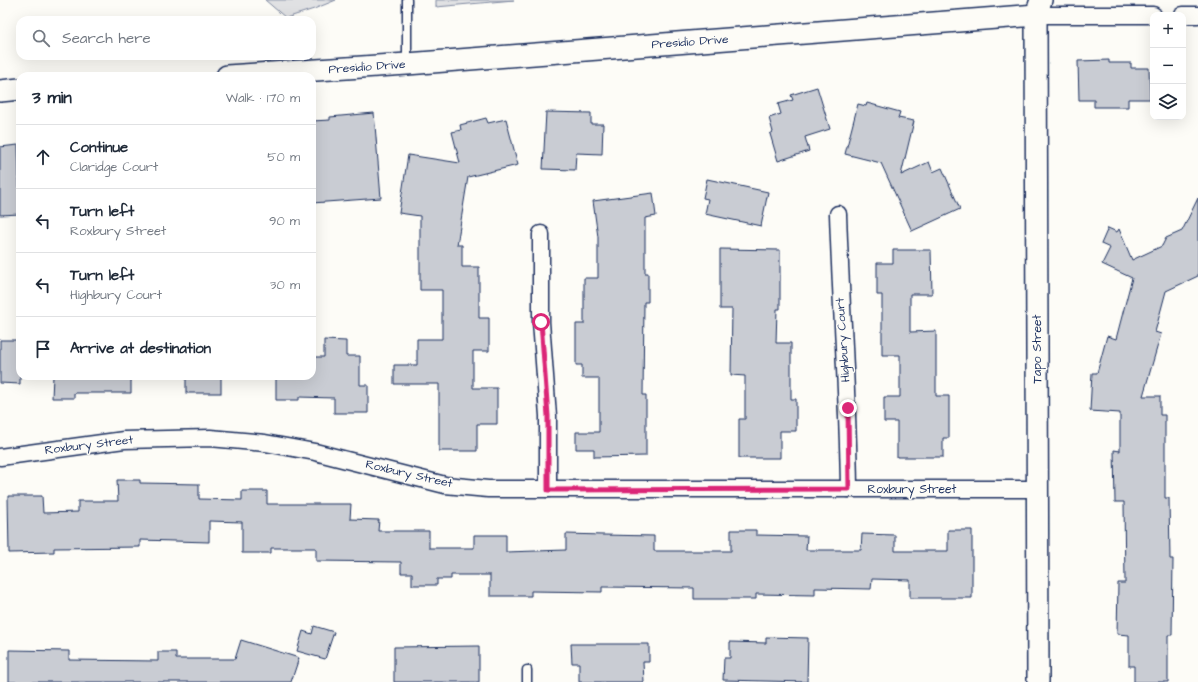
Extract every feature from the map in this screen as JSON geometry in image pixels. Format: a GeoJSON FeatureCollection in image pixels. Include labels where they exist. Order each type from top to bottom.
{"type":"FeatureCollection","features":[{"type":"Feature","properties":{"kind":"street","name":"Presidio Drive"},"geometry":{"type":"LineString","coordinates":[[287,72],[407,64],[1035,5],[1150,15]]}},
{"type":"Feature","properties":{"kind":"street","name":"Tapo Street"},"geometry":{"type":"LineString","coordinates":[[1035,5],[1038,682]]}},
{"type":"Feature","properties":{"kind":"street"},"geometry":{"type":"LineString","coordinates":[[1186,15],[1198,15]]}},
{"type":"Feature","properties":{"kind":"street"},"geometry":{"type":"LineString","coordinates":[[0,91],[16,89]]}},
{"type":"Feature","properties":{"kind":"street","name":"Highbury Court"},"geometry":{"type":"LineString","coordinates":[[838,214],[841,304],[848,408],[849,489]]}},
{"type":"Feature","properties":{"kind":"street"},"geometry":{"type":"LineString","coordinates":[[541,234],[541,322],[548,416],[548,490]]}},
{"type":"Feature","properties":{"kind":"street","name":"Roxbury Street"},"geometry":{"type":"LineString","coordinates":[[0,456],[124,440],[210,438],[265,443],[315,452],[445,484],[488,489],[1038,489]]}},
{"type":"Feature","properties":{"kind":"lane"},"geometry":{"type":"LineString","coordinates":[[407,0],[407,64]]}},
{"type":"Feature","properties":{"kind":"lane"},"geometry":{"type":"LineString","coordinates":[[527,670],[527,682]]}},
{"type":"Feature","properties":{"kind":"shaded area"},"geometry":{"type":"Polygon","coordinates":[[[265,0],[336,0],[292,16],[284,16],[265,0]]]}},
{"type":"Feature","properties":{"kind":"shaded area"},"geometry":{"type":"Polygon","coordinates":[[[436,0],[514,0],[436,7],[436,0]]]}},
{"type":"Feature","properties":{"kind":"building"},"geometry":{"type":"Polygon","coordinates":[[[1109,60],[1109,63],[1131,63],[1131,68],[1149,68],[1150,99],[1128,99],[1128,107],[1094,107],[1094,100],[1079,100],[1078,61],[1109,60]]]}},
{"type":"Feature","properties":{"kind":"building"},"geometry":{"type":"Polygon","coordinates":[[[817,87],[830,129],[805,137],[809,151],[778,161],[770,134],[773,132],[769,118],[781,114],[778,104],[793,100],[791,95],[817,87]]]}},
{"type":"Feature","properties":{"kind":"building"},"geometry":{"type":"Polygon","coordinates":[[[867,103],[900,112],[898,118],[914,121],[901,175],[929,162],[933,172],[942,168],[960,209],[912,231],[881,163],[845,154],[858,104],[866,106],[867,103]]]}},
{"type":"Feature","properties":{"kind":"building"},"geometry":{"type":"Polygon","coordinates":[[[546,112],[591,113],[591,124],[603,124],[602,154],[576,153],[575,170],[543,169],[546,112]]]}},
{"type":"Feature","properties":{"kind":"building"},"geometry":{"type":"Polygon","coordinates":[[[374,113],[381,198],[316,203],[316,121],[330,120],[330,117],[374,113]]]}},
{"type":"Feature","properties":{"kind":"building"},"geometry":{"type":"Polygon","coordinates":[[[486,118],[488,123],[506,119],[518,165],[468,177],[457,245],[462,245],[462,267],[479,267],[479,318],[489,318],[489,351],[473,351],[473,388],[497,388],[497,424],[477,424],[477,451],[439,451],[439,384],[394,384],[394,365],[417,365],[417,339],[442,339],[442,290],[420,290],[420,216],[399,213],[408,155],[460,163],[452,132],[461,130],[460,125],[486,118]]]}},
{"type":"Feature","properties":{"kind":"building"},"geometry":{"type":"Polygon","coordinates":[[[16,145],[16,214],[0,215],[0,147],[16,145]]]}},
{"type":"Feature","properties":{"kind":"building"},"geometry":{"type":"Polygon","coordinates":[[[707,179],[768,192],[761,226],[705,214],[708,199],[703,198],[707,179]]]}},
{"type":"Feature","properties":{"kind":"building"},"geometry":{"type":"Polygon","coordinates":[[[653,193],[656,216],[645,218],[645,273],[648,273],[648,302],[644,302],[643,395],[646,395],[646,456],[594,457],[594,449],[576,449],[576,432],[599,432],[599,378],[582,378],[582,365],[576,365],[576,324],[584,324],[584,278],[598,278],[598,237],[593,201],[653,193]]]}},
{"type":"Feature","properties":{"kind":"building"},"geometry":{"type":"Polygon","coordinates":[[[1198,198],[1198,276],[1166,291],[1155,332],[1161,334],[1143,396],[1160,396],[1160,415],[1165,415],[1165,498],[1169,498],[1170,559],[1173,559],[1172,635],[1168,635],[1168,682],[1134,682],[1134,666],[1129,666],[1129,635],[1117,634],[1118,583],[1125,583],[1124,502],[1115,502],[1114,450],[1120,451],[1120,413],[1090,411],[1092,373],[1097,373],[1107,336],[1116,339],[1132,278],[1102,264],[1110,248],[1101,244],[1108,228],[1117,232],[1119,229],[1132,260],[1162,246],[1166,238],[1182,231],[1198,198]]]}},
{"type":"Feature","properties":{"kind":"building"},"geometry":{"type":"Polygon","coordinates":[[[720,249],[780,250],[780,309],[777,309],[776,343],[791,343],[791,399],[796,399],[796,431],[780,431],[780,458],[739,458],[739,419],[745,419],[745,376],[731,375],[732,309],[720,309],[720,249]]]}},
{"type":"Feature","properties":{"kind":"building"},"geometry":{"type":"Polygon","coordinates":[[[893,250],[931,250],[932,294],[910,294],[910,332],[936,331],[936,396],[949,396],[949,438],[943,438],[943,457],[897,457],[897,422],[884,422],[884,397],[900,397],[900,355],[882,355],[882,295],[877,295],[877,263],[893,263],[893,250]]]}},
{"type":"Feature","properties":{"kind":"building"},"geometry":{"type":"Polygon","coordinates":[[[0,340],[16,340],[16,380],[20,380],[20,384],[0,383],[0,340]]]}},
{"type":"Feature","properties":{"kind":"building"},"geometry":{"type":"Polygon","coordinates":[[[324,340],[346,341],[346,356],[360,356],[360,385],[368,385],[368,413],[334,413],[334,398],[299,397],[299,400],[276,400],[276,380],[316,380],[316,357],[324,357],[324,340]]]}},
{"type":"Feature","properties":{"kind":"building"},"geometry":{"type":"Polygon","coordinates":[[[53,380],[131,380],[131,393],[74,393],[74,398],[52,398],[53,380]]]}},
{"type":"Feature","properties":{"kind":"building"},"geometry":{"type":"Polygon","coordinates":[[[186,380],[221,380],[221,393],[186,393],[186,380]]]}},
{"type":"Feature","properties":{"kind":"building"},"geometry":{"type":"Polygon","coordinates":[[[117,480],[140,480],[140,483],[199,484],[199,499],[242,500],[242,491],[267,491],[267,504],[351,504],[350,519],[379,520],[378,531],[429,531],[429,548],[474,548],[474,535],[506,535],[506,552],[566,550],[566,534],[654,536],[654,551],[731,551],[731,530],[756,530],[756,535],[807,536],[806,550],[861,550],[862,534],[895,535],[895,551],[948,551],[948,530],[972,530],[972,598],[910,598],[910,580],[872,579],[871,589],[815,588],[815,595],[756,594],[756,599],[694,599],[694,588],[602,587],[602,592],[531,591],[531,596],[490,596],[490,575],[451,575],[451,579],[437,579],[437,585],[412,585],[412,573],[401,573],[401,562],[316,561],[316,548],[271,548],[271,553],[242,553],[242,522],[209,521],[209,542],[140,540],[140,547],[54,548],[54,552],[9,553],[8,496],[42,496],[43,513],[78,512],[78,501],[118,501],[117,480]]]}},
{"type":"Feature","properties":{"kind":"building"},"geometry":{"type":"Polygon","coordinates":[[[314,626],[334,632],[325,659],[297,651],[303,631],[312,634],[314,626]]]}},
{"type":"Feature","properties":{"kind":"building"},"geometry":{"type":"Polygon","coordinates":[[[766,637],[808,638],[807,682],[723,680],[724,658],[730,658],[730,642],[766,643],[766,637]]]}},
{"type":"Feature","properties":{"kind":"building"},"geometry":{"type":"Polygon","coordinates":[[[241,640],[299,658],[291,682],[9,682],[9,650],[69,651],[69,660],[158,661],[158,652],[176,652],[176,659],[235,659],[241,640]]]}},
{"type":"Feature","properties":{"kind":"building"},"geometry":{"type":"Polygon","coordinates":[[[571,644],[649,644],[649,662],[643,662],[644,682],[579,682],[579,663],[572,663],[571,644]]]}},
{"type":"Feature","properties":{"kind":"building"},"geometry":{"type":"Polygon","coordinates":[[[479,646],[479,682],[394,682],[394,647],[479,646]]]}},
{"type":"Feature","properties":{"kind":"route"},"geometry":{"type":"LineString","coordinates":[[541,322],[548,416],[548,490],[849,489],[848,408]]}}]}
